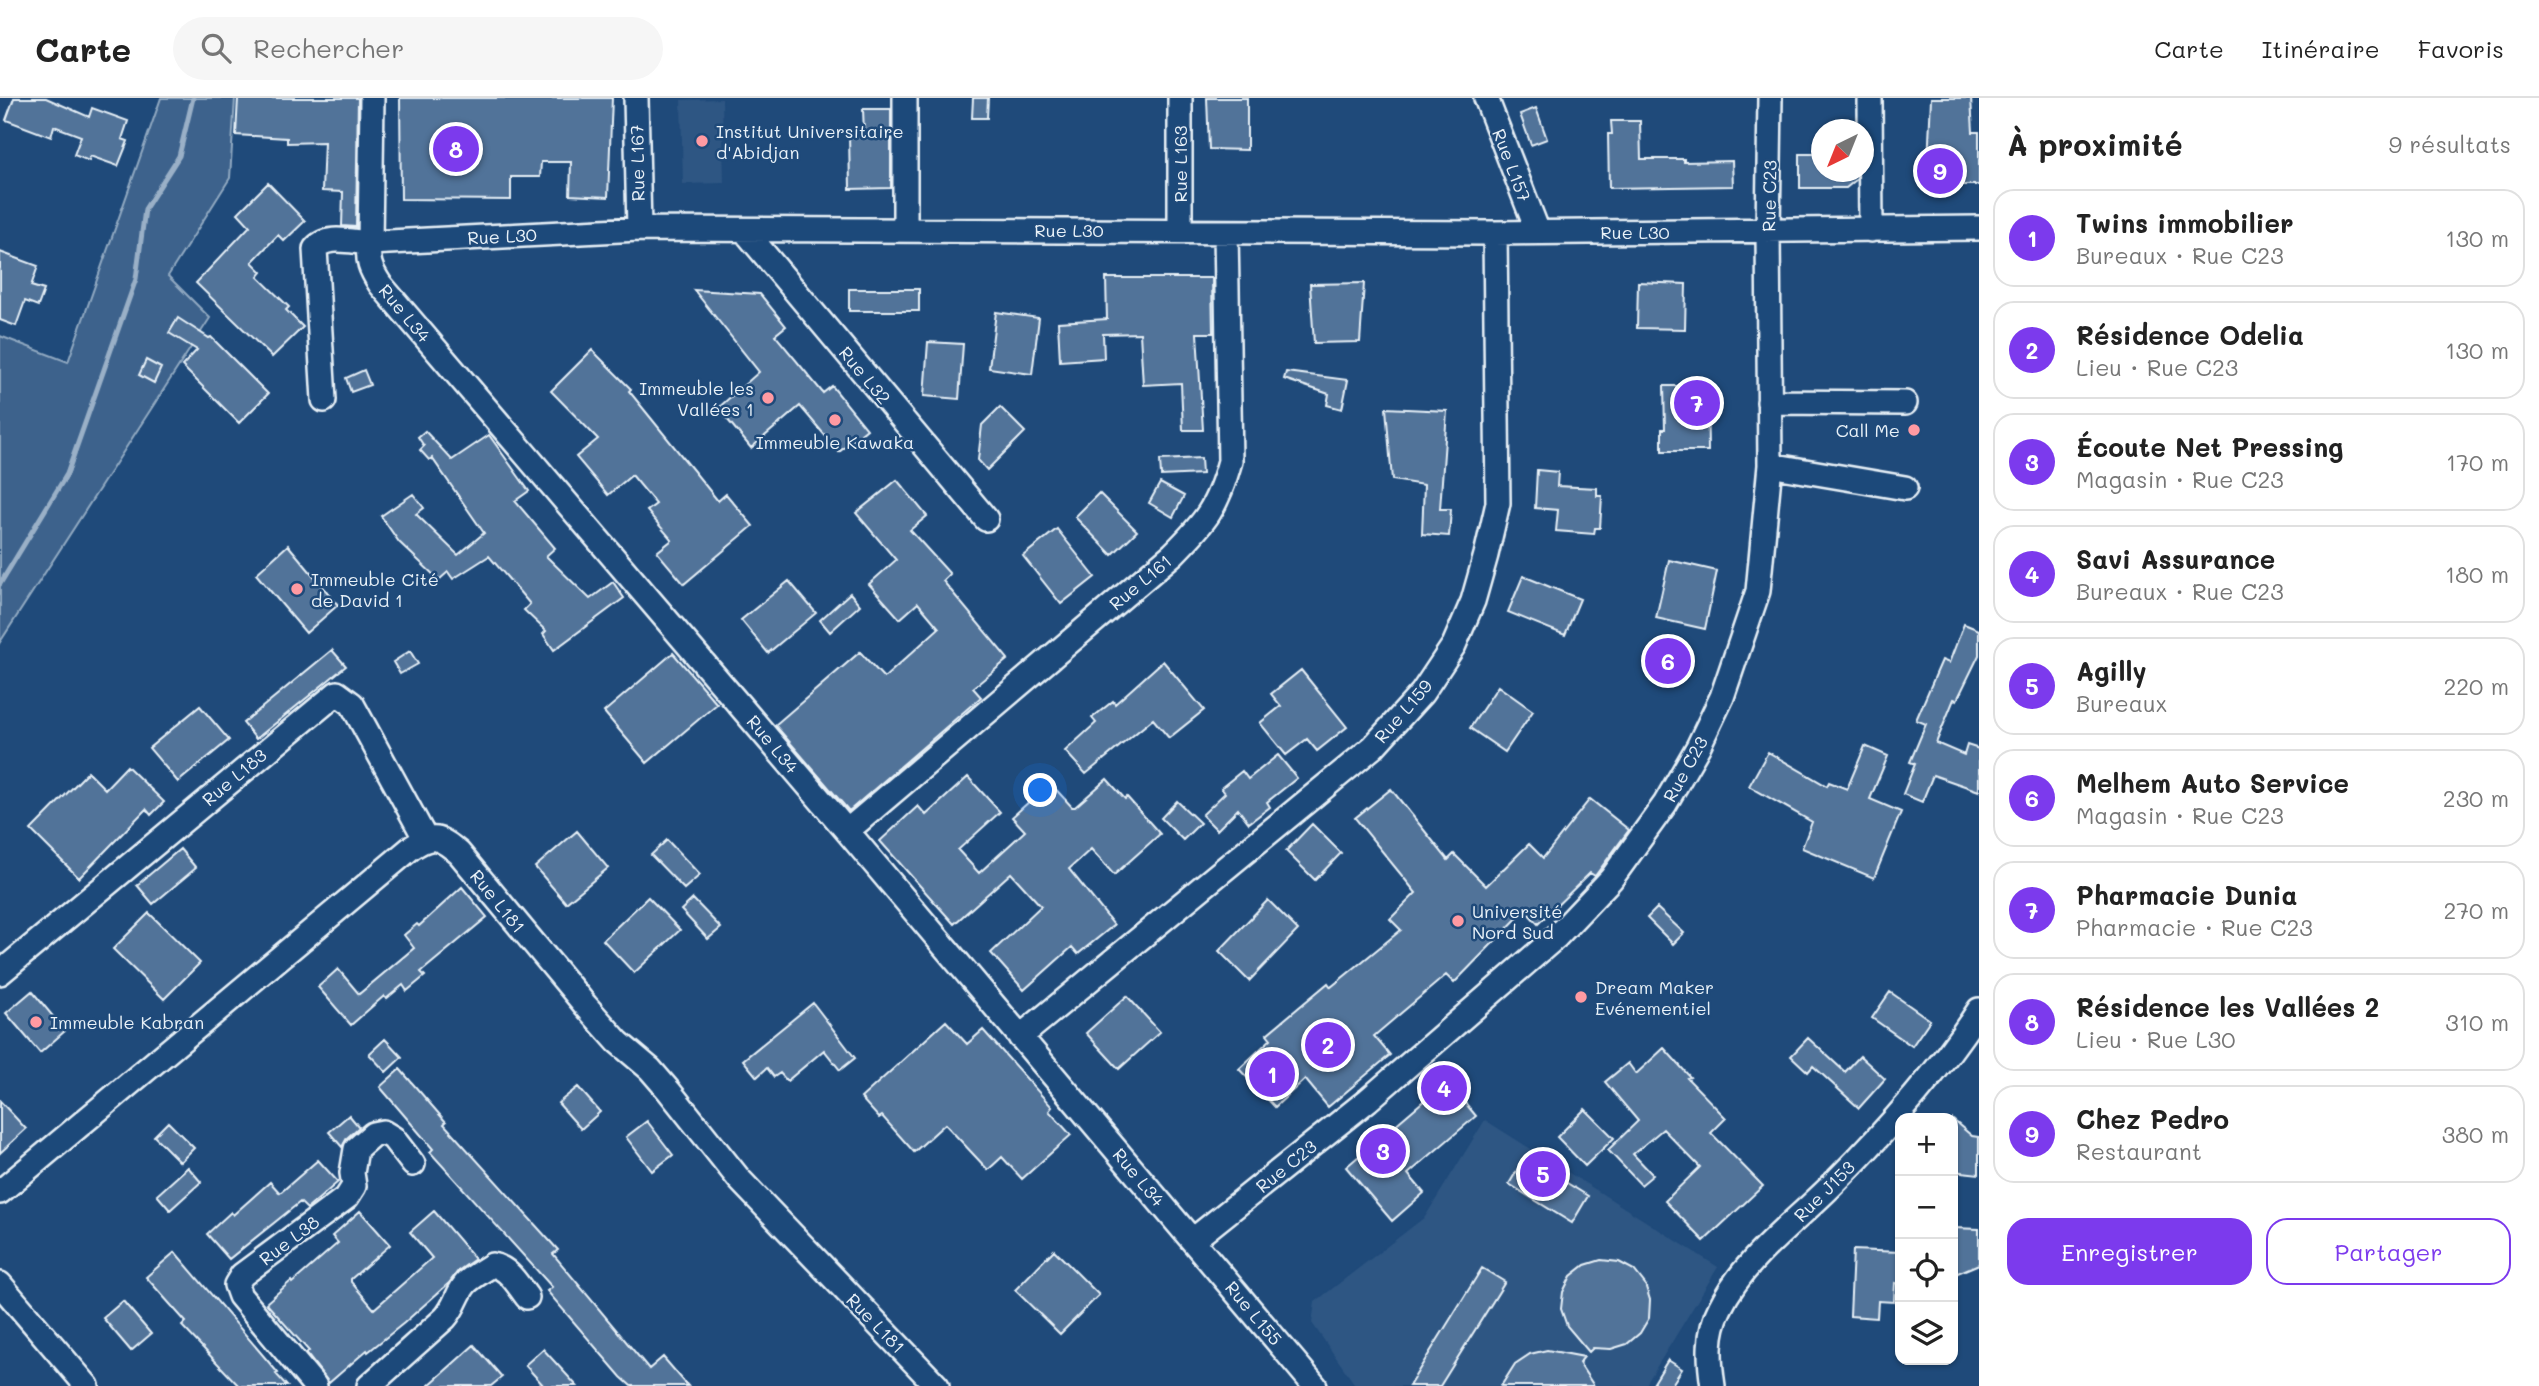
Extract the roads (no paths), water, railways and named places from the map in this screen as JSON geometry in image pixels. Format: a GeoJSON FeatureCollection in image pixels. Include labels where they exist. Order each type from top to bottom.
{"type":"FeatureCollection","features":[{"type":"Feature","properties":{"kind":"street","name":"Rue L34"},"geometry":{"type":"LineString","coordinates":[[372,98],[370,243],[367,255],[371,270],[380,284],[1193,1240]]}},
{"type":"Feature","properties":{"kind":"street","name":"Rue L167"},"geometry":{"type":"LineString","coordinates":[[636,98],[639,229]]}},
{"type":"Feature","properties":{"kind":"street"},"geometry":{"type":"LineString","coordinates":[[905,98],[905,230]]}},
{"type":"Feature","properties":{"kind":"street","name":"Rue L163"},"geometry":{"type":"LineString","coordinates":[[1180,98],[1180,230]]}},
{"type":"Feature","properties":{"kind":"street","name":"Rue L157"},"geometry":{"type":"LineString","coordinates":[[1486,98],[1538,232]]}},
{"type":"Feature","properties":{"kind":"street","name":"Rue C23"},"geometry":{"type":"LineString","coordinates":[[1193,1240],[1368,1100],[1556,937],[1611,879],[1665,804],[1698,747],[1722,697],[1758,591],[1770,465],[1770,98]]}},
{"type":"Feature","properties":{"kind":"street"},"geometry":{"type":"LineString","coordinates":[[1870,98],[1871,230]]}},
{"type":"Feature","properties":{"kind":"street","name":"Rue L30"},"geometry":{"type":"LineString","coordinates":[[324,400],[315,249],[320,242],[328,240],[370,243],[639,229],[1495,233],[1979,228]]}},
{"type":"Feature","properties":{"kind":"street","name":"Rue L32"},"geometry":{"type":"LineString","coordinates":[[745,231],[986,519]]}},
{"type":"Feature","properties":{"kind":"street","name":"Rue L161"},"geometry":{"type":"LineString","coordinates":[[846,831],[1173,554],[1202,525],[1221,494],[1230,461],[1226,232]]}},
{"type":"Feature","properties":{"kind":"street","name":"Rue L159"},"geometry":{"type":"LineString","coordinates":[[1020,1037],[1373,747],[1422,693],[1454,645],[1473,601],[1498,503],[1495,233]]}},
{"type":"Feature","properties":{"kind":"street"},"geometry":{"type":"LineString","coordinates":[[1769,402],[1905,403]]}},
{"type":"Feature","properties":{"kind":"street"},"geometry":{"type":"LineString","coordinates":[[1770,465],[1905,488]]}},
{"type":"Feature","properties":{"kind":"street","name":"Rue L183"},"geometry":{"type":"LineString","coordinates":[[0,973],[337,693],[352,704],[425,838]]}},
{"type":"Feature","properties":{"kind":"street"},"geometry":{"type":"LineString","coordinates":[[0,1192],[425,838]]}},
{"type":"Feature","properties":{"kind":"street","name":"Rue L181"},"geometry":{"type":"LineString","coordinates":[[425,838],[442,839],[459,853],[586,1006],[618,1042],[650,1069],[669,1091],[739,1179],[937,1386]]}},
{"type":"Feature","properties":{"kind":"street","name":"Rue J153"},"geometry":{"type":"LineString","coordinates":[[1713,1386],[1708,1352],[1719,1310],[1741,1273],[1845,1171],[1962,1037],[1979,1010]]}},
{"type":"Feature","properties":{"kind":"street","name":"Rue L38"},"geometry":{"type":"LineString","coordinates":[[315,1386],[240,1296],[236,1285],[242,1275],[347,1197],[354,1186],[352,1173],[356,1149],[373,1134],[383,1132],[393,1138],[413,1164]]}},
{"type":"Feature","properties":{"kind":"street","name":"Rue L155"},"geometry":{"type":"LineString","coordinates":[[1193,1240],[1315,1386]]}},
{"type":"Feature","properties":{"kind":"street"},"geometry":{"type":"LineString","coordinates":[[369,1386],[445,1318],[456,1306],[459,1294],[467,1283],[492,1265],[501,1267],[527,1297]]}},
{"type":"Feature","properties":{"kind":"street"},"geometry":{"type":"LineString","coordinates":[[0,1284],[86,1386]]}},
{"type":"Feature","properties":{"kind":"waterway"},"geometry":{"type":"LineString","coordinates":[[0,584],[67,474],[136,279],[145,209],[179,156],[193,98]]}},
{"type":"Feature","properties":{"kind":"place","name":"Institut Universitaire d'Abidjan"},"geometry":{"type":"Point","coordinates":[702,141]}},
{"type":"Feature","properties":{"kind":"place","name":"Résidence les Vallées 2"},"geometry":{"type":"Point","coordinates":[456,149]}},
{"type":"Feature","properties":{"kind":"place","name":"Chez Pedro"},"geometry":{"type":"Point","coordinates":[1940,171]}},
{"type":"Feature","properties":{"kind":"place","name":"Immeuble les Vallées 1"},"geometry":{"type":"Point","coordinates":[768,398]}},
{"type":"Feature","properties":{"kind":"place","name":"Pharmacie Dunia"},"geometry":{"type":"Point","coordinates":[1697,403]}},
{"type":"Feature","properties":{"kind":"place","name":"Immeuble Kawaka"},"geometry":{"type":"Point","coordinates":[835,420]}},
{"type":"Feature","properties":{"kind":"place","name":"Call Me"},"geometry":{"type":"Point","coordinates":[1914,430]}},
{"type":"Feature","properties":{"kind":"place","name":"Immeuble Cité de David 1"},"geometry":{"type":"Point","coordinates":[297,589]}},
{"type":"Feature","properties":{"kind":"place","name":"Melhem Auto Service"},"geometry":{"type":"Point","coordinates":[1668,661]}},
{"type":"Feature","properties":{"kind":"place","name":"Université Nord Sud"},"geometry":{"type":"Point","coordinates":[1458,921]}},
{"type":"Feature","properties":{"kind":"place","name":"Dream Maker Evénementiel"},"geometry":{"type":"Point","coordinates":[1581,997]}},
{"type":"Feature","properties":{"kind":"place","name":"Immeuble Kabran"},"geometry":{"type":"Point","coordinates":[36,1022]}},
{"type":"Feature","properties":{"kind":"place","name":"Résidence Odelia"},"geometry":{"type":"Point","coordinates":[1328,1045]}},
{"type":"Feature","properties":{"kind":"place","name":"Twins immobilier"},"geometry":{"type":"Point","coordinates":[1272,1074]}},
{"type":"Feature","properties":{"kind":"place","name":"Savi Assurance"},"geometry":{"type":"Point","coordinates":[1444,1088]}},
{"type":"Feature","properties":{"kind":"place","name":"Écoute Net Pressing"},"geometry":{"type":"Point","coordinates":[1383,1151]}},
{"type":"Feature","properties":{"kind":"place","name":"Agilly"},"geometry":{"type":"Point","coordinates":[1543,1174]}}]}
